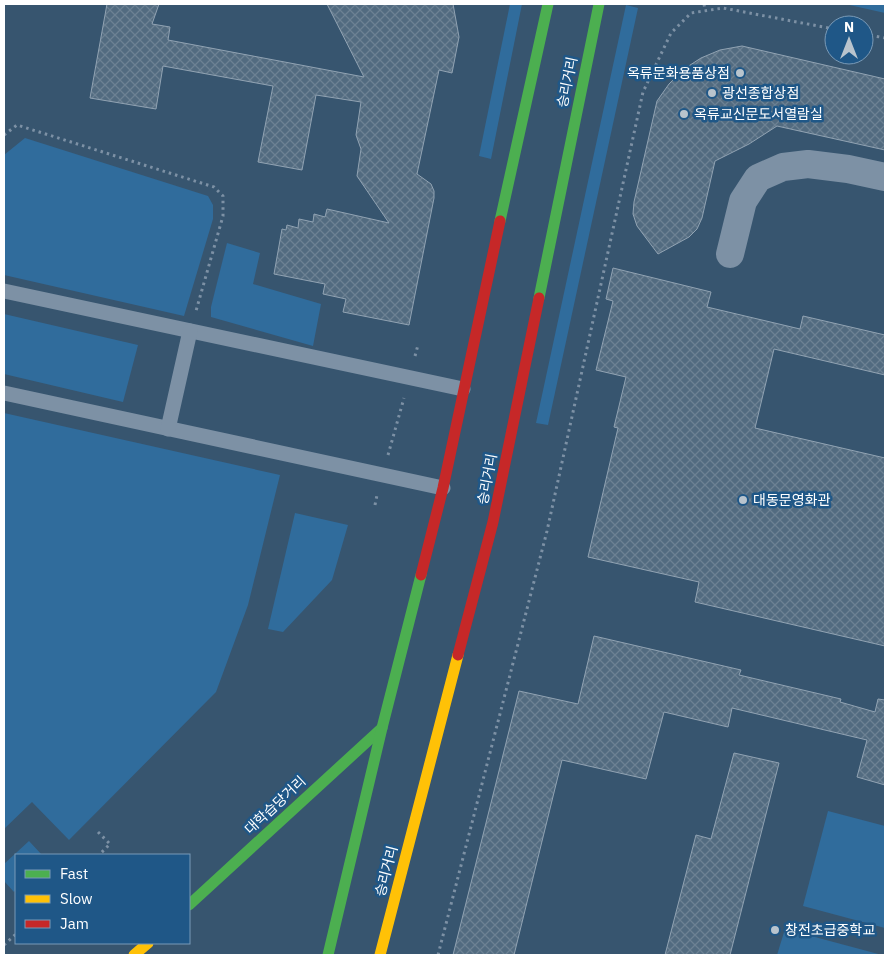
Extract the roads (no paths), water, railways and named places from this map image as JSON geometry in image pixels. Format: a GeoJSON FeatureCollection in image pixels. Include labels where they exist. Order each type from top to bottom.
{"type":"FeatureCollection","features":[{"type":"Feature","properties":{"kind":"main road"},"geometry":{"type":"LineString","coordinates":[[328,955],[382,728],[443,488],[548,4]]}},
{"type":"Feature","properties":{"kind":"main road","name":"승리거리"},"geometry":{"type":"LineString","coordinates":[[380,955],[493,522],[599,4]]}},
{"type":"Feature","properties":{"kind":"main road","name":"대학습당거리"},"geometry":{"type":"LineString","coordinates":[[190,904],[382,728]]}},
{"type":"Feature","properties":{"kind":"main road"},"geometry":{"type":"LineString","coordinates":[[134,955],[147,944]]}},
{"type":"Feature","properties":{"kind":"street"},"geometry":{"type":"LineString","coordinates":[[730,254],[743,201],[758,178],[783,167],[808,164],[848,169],[885,177]]}},
{"type":"Feature","properties":{"kind":"lane"},"geometry":{"type":"LineString","coordinates":[[4,291],[463,390]]}},
{"type":"Feature","properties":{"kind":"lane"},"geometry":{"type":"LineString","coordinates":[[168,429],[190,331]]}},
{"type":"Feature","properties":{"kind":"lane"},"geometry":{"type":"LineString","coordinates":[[4,393],[443,488]]}},
{"type":"Feature","properties":{"kind":"place","name":"옥류문화용품상점"},"geometry":{"type":"Point","coordinates":[740,73]}},
{"type":"Feature","properties":{"kind":"place","name":"광선종합상점"},"geometry":{"type":"Point","coordinates":[712,93]}},
{"type":"Feature","properties":{"kind":"place","name":"옥류교신문도서열람실"},"geometry":{"type":"Point","coordinates":[684,114]}},
{"type":"Feature","properties":{"kind":"place","name":"대동문영화관"},"geometry":{"type":"Point","coordinates":[743,500]}},
{"type":"Feature","properties":{"kind":"place","name":"창전초급중학교"},"geometry":{"type":"Point","coordinates":[775,930]}}]}
